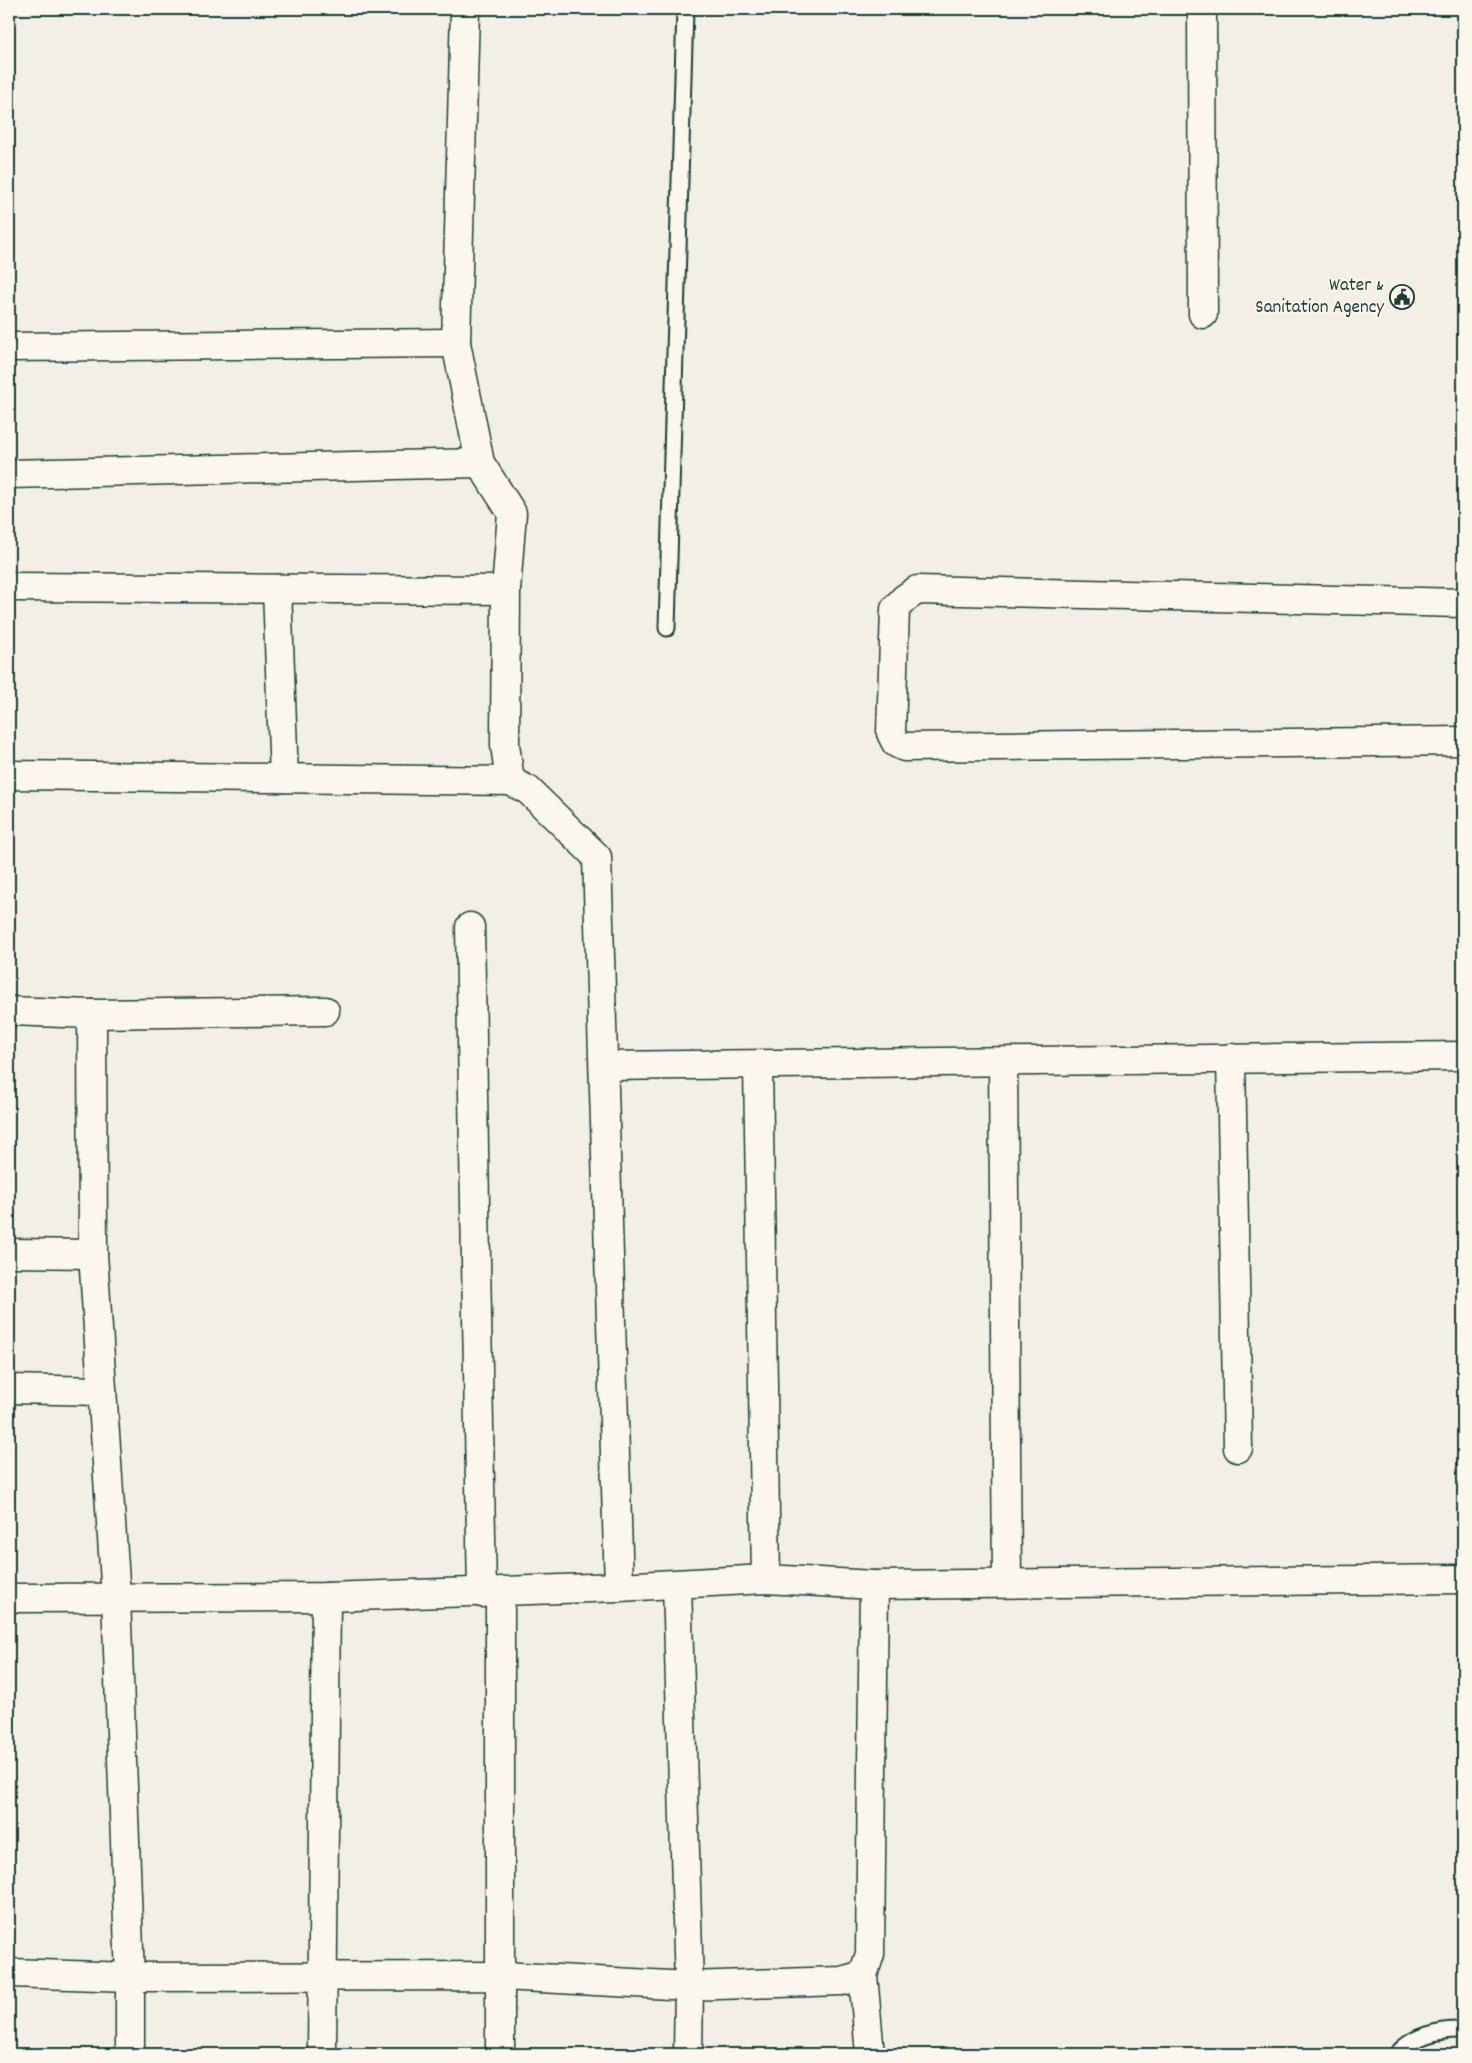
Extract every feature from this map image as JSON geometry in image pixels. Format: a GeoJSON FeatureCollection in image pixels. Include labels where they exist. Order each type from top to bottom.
{"type":"FeatureCollection","features":[{"type":"Feature","properties":{"kind":"street"},"geometry":{"type":"LineString","coordinates":[[465,9],[456,343],[480,463],[512,513],[506,590],[506,745],[510,781]]}},
{"type":"Feature","properties":{"kind":"street"},"geometry":{"type":"LineString","coordinates":[[1202,9],[1202,314]]}},
{"type":"Feature","properties":{"kind":"street"},"geometry":{"type":"LineString","coordinates":[[9,347],[456,343]]}},
{"type":"Feature","properties":{"kind":"street"},"geometry":{"type":"LineString","coordinates":[[9,474],[480,463]]}},
{"type":"Feature","properties":{"kind":"street"},"geometry":{"type":"LineString","coordinates":[[9,587],[506,590]]}},
{"type":"Feature","properties":{"kind":"street"},"geometry":{"type":"LineString","coordinates":[[277,589],[284,778]]}},
{"type":"Feature","properties":{"kind":"street"},"geometry":{"type":"LineString","coordinates":[[1463,603],[917,590],[894,609],[891,733],[896,743],[904,747],[1463,741]]}},
{"type":"Feature","properties":{"kind":"street"},"geometry":{"type":"LineString","coordinates":[[9,775],[510,781],[528,790],[598,857],[619,1587]]}},
{"type":"Feature","properties":{"kind":"street"},"geometry":{"type":"LineString","coordinates":[[470,927],[502,1976],[500,2054]]}},
{"type":"Feature","properties":{"kind":"street"},"geometry":{"type":"LineString","coordinates":[[9,1011],[92,1014],[325,1012]]}},
{"type":"Feature","properties":{"kind":"street"},"geometry":{"type":"LineString","coordinates":[[92,1014],[93,1254],[116,1597],[130,1977],[130,2054]]}},
{"type":"Feature","properties":{"kind":"street"},"geometry":{"type":"LineString","coordinates":[[604,1066],[1463,1056]]}},
{"type":"Feature","properties":{"kind":"street"},"geometry":{"type":"LineString","coordinates":[[1231,1058],[1238,1448]]}},
{"type":"Feature","properties":{"kind":"street"},"geometry":{"type":"LineString","coordinates":[[1003,1062],[1007,1582]]}},
{"type":"Feature","properties":{"kind":"street"},"geometry":{"type":"LineString","coordinates":[[758,1065],[766,1579]]}},
{"type":"Feature","properties":{"kind":"street"},"geometry":{"type":"LineString","coordinates":[[9,1253],[93,1254]]}},
{"type":"Feature","properties":{"kind":"street"},"geometry":{"type":"LineString","coordinates":[[9,1389],[102,1390]]}},
{"type":"Feature","properties":{"kind":"street"},"geometry":{"type":"LineString","coordinates":[[9,1598],[326,1597],[677,1585],[766,1579],[874,1586],[1007,1582],[1463,1579]]}},
{"type":"Feature","properties":{"kind":"street"},"geometry":{"type":"LineString","coordinates":[[677,1585],[688,1986],[688,2054]]}},
{"type":"Feature","properties":{"kind":"street"},"geometry":{"type":"LineString","coordinates":[[870,2054],[863,1975],[870,1954],[874,1586]]}},
{"type":"Feature","properties":{"kind":"street"},"geometry":{"type":"LineString","coordinates":[[322,2054],[326,1597]]}},
{"type":"Feature","properties":{"kind":"street"},"geometry":{"type":"LineString","coordinates":[[9,1973],[130,1977],[502,1976],[688,1986],[842,1981],[863,1975]]}},
{"type":"Feature","properties":{"kind":"lane"},"geometry":{"type":"LineString","coordinates":[[667,628],[685,9]]}},
{"type":"Feature","properties":{"kind":"lane"},"geometry":{"type":"LineString","coordinates":[[1397,2054],[1406,2044],[1445,2029],[1463,2030]]}},
{"type":"Feature","properties":{"kind":"place","name":"Water & Sanitation Agency"},"geometry":{"type":"Point","coordinates":[1402,297]}}]}
